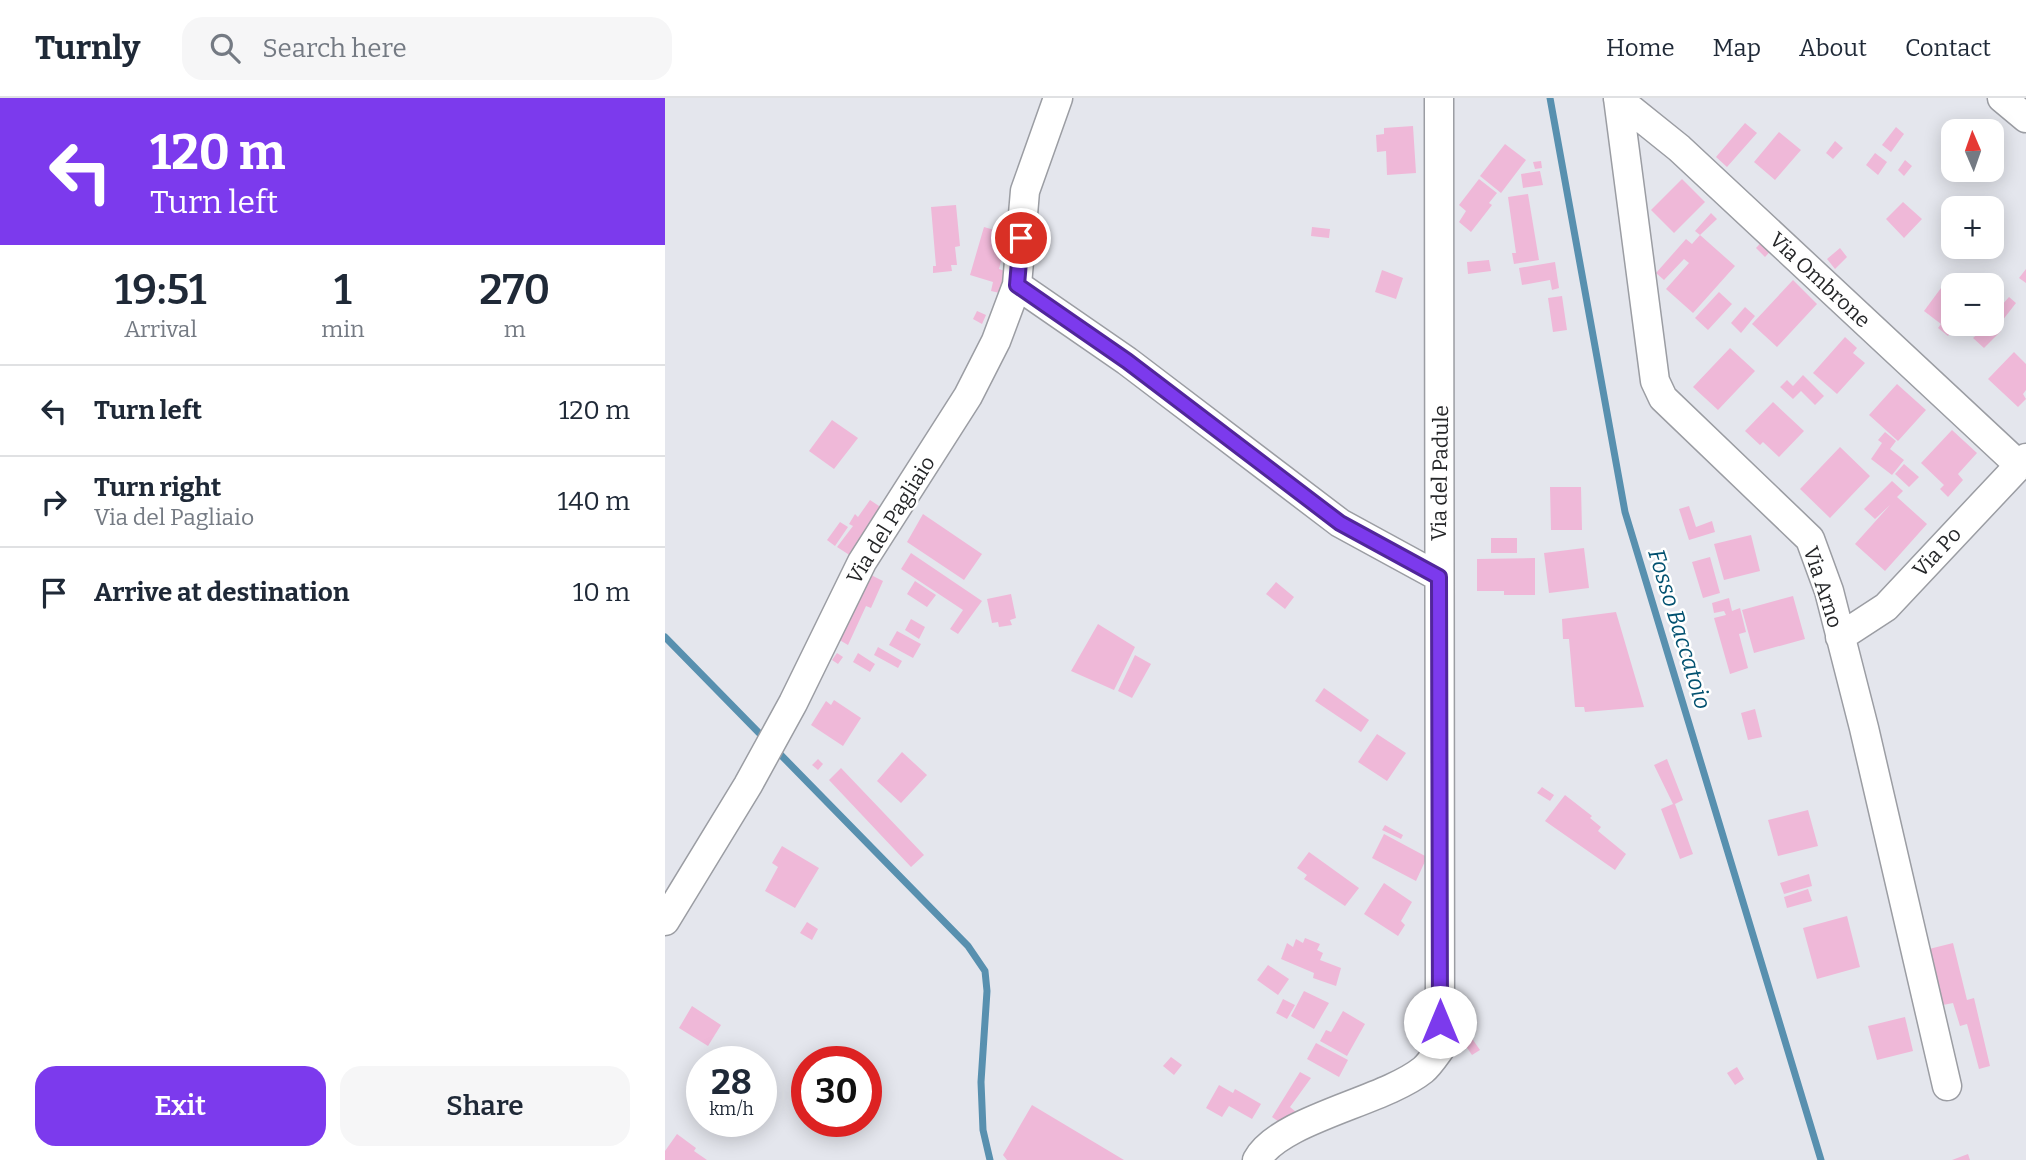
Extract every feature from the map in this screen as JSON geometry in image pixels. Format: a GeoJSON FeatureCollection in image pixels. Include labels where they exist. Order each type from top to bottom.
{"type":"FeatureCollection","features":[{"type":"Feature","properties":{"kind":"street","name":"Via del Pagliaio"},"geometry":{"type":"LineString","coordinates":[[665,921],[770,744],[862,562],[968,396],[996,341],[1017,285],[1025,191],[1058,98]]}},
{"type":"Feature","properties":{"kind":"street","name":"Via del Padule"},"geometry":{"type":"LineString","coordinates":[[1257,1160],[1281,1136],[1394,1087],[1424,1069],[1440,1049],[1439,98]]}},
{"type":"Feature","properties":{"kind":"street","name":"Via Ombrone"},"geometry":{"type":"LineString","coordinates":[[1618,98],[1679,148],[2022,462]]}},
{"type":"Feature","properties":{"kind":"street","name":"Via Arno"},"geometry":{"type":"LineString","coordinates":[[1618,98],[1655,382],[1663,398],[1810,540],[1829,591],[1889,831],[1947,1086]]}},
{"type":"Feature","properties":{"kind":"street"},"geometry":{"type":"LineString","coordinates":[[2002,98],[2026,118]]}},
{"type":"Feature","properties":{"kind":"street"},"geometry":{"type":"LineString","coordinates":[[1017,285],[1127,361],[1340,523],[1439,577]]}},
{"type":"Feature","properties":{"kind":"street","name":"Via Po"},"geometry":{"type":"LineString","coordinates":[[1840,637],[1886,607],[2022,462]]}},
{"type":"Feature","properties":{"kind":"building"},"geometry":{"type":"Polygon","coordinates":[[[1745,123],[1757,133],[1727,167],[1716,157],[1745,123]]]}},
{"type":"Feature","properties":{"kind":"building"},"geometry":{"type":"Polygon","coordinates":[[[1413,126],[1416,173],[1387,175],[1386,151],[1377,152],[1376,135],[1384,134],[1384,128],[1413,126]]]}},
{"type":"Feature","properties":{"kind":"building"},"geometry":{"type":"Polygon","coordinates":[[[1896,127],[1904,134],[1891,152],[1882,145],[1896,127]]]}},
{"type":"Feature","properties":{"kind":"building"},"geometry":{"type":"Polygon","coordinates":[[[1779,132],[1801,150],[1775,180],[1754,162],[1779,132]]]}},
{"type":"Feature","properties":{"kind":"building"},"geometry":{"type":"Polygon","coordinates":[[[1835,141],[1843,148],[1833,159],[1826,153],[1835,141]]]}},
{"type":"Feature","properties":{"kind":"building"},"geometry":{"type":"Polygon","coordinates":[[[1505,144],[1526,160],[1501,193],[1480,176],[1505,144]]]}},
{"type":"Feature","properties":{"kind":"building"},"geometry":{"type":"Polygon","coordinates":[[[1875,153],[1887,162],[1878,175],[1866,165],[1875,153]]]}},
{"type":"Feature","properties":{"kind":"building"},"geometry":{"type":"Polygon","coordinates":[[[1905,160],[1912,166],[1904,176],[1898,170],[1905,160]]]}},
{"type":"Feature","properties":{"kind":"building"},"geometry":{"type":"Polygon","coordinates":[[[1541,161],[1542,168],[1535,169],[1533,162],[1541,161]]]}},
{"type":"Feature","properties":{"kind":"building"},"geometry":{"type":"Polygon","coordinates":[[[1540,171],[1543,185],[1523,188],[1521,174],[1540,171]]]}},
{"type":"Feature","properties":{"kind":"building"},"geometry":{"type":"Polygon","coordinates":[[[1479,179],[1497,193],[1489,203],[1492,205],[1471,232],[1459,222],[1466,211],[1459,205],[1479,179]]]}},
{"type":"Feature","properties":{"kind":"building"},"geometry":{"type":"Polygon","coordinates":[[[1682,179],[1705,202],[1674,233],[1651,210],[1682,179]]]}},
{"type":"Feature","properties":{"kind":"building"},"geometry":{"type":"Polygon","coordinates":[[[1528,194],[1539,260],[1514,264],[1512,253],[1516,253],[1508,197],[1528,194]]]}},
{"type":"Feature","properties":{"kind":"building"},"geometry":{"type":"Polygon","coordinates":[[[1903,202],[1922,219],[1904,238],[1886,219],[1903,202]]]}},
{"type":"Feature","properties":{"kind":"building"},"geometry":{"type":"Polygon","coordinates":[[[956,205],[960,246],[955,247],[957,265],[951,265],[952,271],[933,273],[933,266],[936,266],[931,207],[956,205]]]}},
{"type":"Feature","properties":{"kind":"building"},"geometry":{"type":"Polygon","coordinates":[[[1711,213],[1717,219],[1700,235],[1695,231],[1711,213]]]}},
{"type":"Feature","properties":{"kind":"building"},"geometry":{"type":"Polygon","coordinates":[[[984,227],[1008,234],[999,269],[1005,271],[1000,293],[991,291],[993,282],[970,275],[984,227]]]}},
{"type":"Feature","properties":{"kind":"building"},"geometry":{"type":"Polygon","coordinates":[[[1312,227],[1330,229],[1329,238],[1311,236],[1312,227]]]}},
{"type":"Feature","properties":{"kind":"building"},"geometry":{"type":"Polygon","coordinates":[[[1700,235],[1735,266],[1693,313],[1666,289],[1689,263],[1684,259],[1664,280],[1656,273],[1686,239],[1692,244],[1700,235]]]}},
{"type":"Feature","properties":{"kind":"building"},"geometry":{"type":"Polygon","coordinates":[[[1768,235],[1777,244],[1765,257],[1756,248],[1768,235]]]}},
{"type":"Feature","properties":{"kind":"building"},"geometry":{"type":"Polygon","coordinates":[[[1840,248],[1847,257],[1835,269],[1827,259],[1840,248]]]}},
{"type":"Feature","properties":{"kind":"building"},"geometry":{"type":"Polygon","coordinates":[[[1489,260],[1491,271],[1468,274],[1467,262],[1489,260]]]}},
{"type":"Feature","properties":{"kind":"building"},"geometry":{"type":"Polygon","coordinates":[[[1555,262],[1559,288],[1552,290],[1550,280],[1522,285],[1519,268],[1555,262]]]}},
{"type":"Feature","properties":{"kind":"building"},"geometry":{"type":"Polygon","coordinates":[[[2026,269],[2026,283],[2019,278],[2026,269]]]}},
{"type":"Feature","properties":{"kind":"building"},"geometry":{"type":"Polygon","coordinates":[[[1382,270],[1403,278],[1396,299],[1375,292],[1382,270]]]}},
{"type":"Feature","properties":{"kind":"building"},"geometry":{"type":"Polygon","coordinates":[[[1793,280],[1817,304],[1777,347],[1752,324],[1793,280]]]}},
{"type":"Feature","properties":{"kind":"building"},"geometry":{"type":"Polygon","coordinates":[[[1941,288],[1941,324],[1924,311],[1941,288]]]}},
{"type":"Feature","properties":{"kind":"building"},"geometry":{"type":"Polygon","coordinates":[[[1719,292],[1732,304],[1708,330],[1695,318],[1719,292]]]}},
{"type":"Feature","properties":{"kind":"building"},"geometry":{"type":"Polygon","coordinates":[[[1562,296],[1567,330],[1553,332],[1548,298],[1562,296]]]}},
{"type":"Feature","properties":{"kind":"building"},"geometry":{"type":"Polygon","coordinates":[[[2009,297],[2016,303],[2004,318],[2004,303],[2009,297]]]}},
{"type":"Feature","properties":{"kind":"building"},"geometry":{"type":"Polygon","coordinates":[[[1745,307],[1755,316],[1741,333],[1731,323],[1745,307]]]}},
{"type":"Feature","properties":{"kind":"building"},"geometry":{"type":"Polygon","coordinates":[[[977,311],[986,315],[982,324],[973,319],[977,311]]]}},
{"type":"Feature","properties":{"kind":"building"},"geometry":{"type":"Polygon","coordinates":[[[1975,336],[1996,336],[1984,348],[1973,338],[1975,336]]]}},
{"type":"Feature","properties":{"kind":"building"},"geometry":{"type":"Polygon","coordinates":[[[1845,337],[1857,348],[1853,353],[1865,363],[1837,394],[1813,373],[1845,337]]]}},
{"type":"Feature","properties":{"kind":"building"},"geometry":{"type":"Polygon","coordinates":[[[1730,348],[1755,371],[1718,410],[1693,387],[1730,348]]]}},
{"type":"Feature","properties":{"kind":"building"},"geometry":{"type":"Polygon","coordinates":[[[2014,352],[2026,364],[2026,390],[2023,394],[2026,399],[2018,407],[1988,379],[2014,352]]]}},
{"type":"Feature","properties":{"kind":"building"},"geometry":{"type":"Polygon","coordinates":[[[1803,375],[1824,396],[1815,405],[1801,391],[1793,399],[1780,387],[1787,380],[1793,386],[1803,375]]]}},
{"type":"Feature","properties":{"kind":"building"},"geometry":{"type":"Polygon","coordinates":[[[1897,384],[1926,410],[1898,441],[1869,415],[1897,384]]]}},
{"type":"Feature","properties":{"kind":"building"},"geometry":{"type":"Polygon","coordinates":[[[1773,402],[1804,431],[1779,457],[1763,442],[1760,445],[1745,431],[1773,402]]]}},
{"type":"Feature","properties":{"kind":"building"},"geometry":{"type":"Polygon","coordinates":[[[832,420],[858,438],[834,469],[809,451],[832,420]]]}},
{"type":"Feature","properties":{"kind":"building"},"geometry":{"type":"Polygon","coordinates":[[[1952,430],[1977,453],[1958,474],[1963,480],[1948,497],[1940,489],[1944,485],[1921,463],[1952,430]]]}},
{"type":"Feature","properties":{"kind":"building"},"geometry":{"type":"Polygon","coordinates":[[[1885,432],[1896,441],[1890,449],[1904,460],[1892,475],[1871,459],[1882,443],[1878,440],[1885,432]]]}},
{"type":"Feature","properties":{"kind":"building"},"geometry":{"type":"Polygon","coordinates":[[[1840,447],[1870,476],[1830,518],[1800,489],[1840,447]]]}},
{"type":"Feature","properties":{"kind":"building"},"geometry":{"type":"Polygon","coordinates":[[[1904,464],[1919,477],[1909,487],[1895,474],[1904,464]]]}},
{"type":"Feature","properties":{"kind":"building"},"geometry":{"type":"Polygon","coordinates":[[[1892,481],[1903,491],[1897,497],[1927,524],[1885,571],[1855,544],[1890,505],[1875,519],[1864,509],[1892,481]]]}},
{"type":"Feature","properties":{"kind":"building"},"geometry":{"type":"Polygon","coordinates":[[[1550,487],[1581,487],[1582,530],[1551,530],[1550,487]]]}},
{"type":"Feature","properties":{"kind":"building"},"geometry":{"type":"Polygon","coordinates":[[[870,500],[885,510],[851,556],[837,547],[853,526],[849,524],[855,514],[858,517],[870,500]]]}},
{"type":"Feature","properties":{"kind":"building"},"geometry":{"type":"Polygon","coordinates":[[[1689,506],[1696,527],[1712,521],[1715,532],[1689,540],[1679,509],[1689,506]]]}},
{"type":"Feature","properties":{"kind":"building"},"geometry":{"type":"Polygon","coordinates":[[[923,514],[982,554],[964,580],[907,542],[923,514]]]}},
{"type":"Feature","properties":{"kind":"building"},"geometry":{"type":"Polygon","coordinates":[[[840,522],[848,527],[835,546],[827,540],[840,522]]]}},
{"type":"Feature","properties":{"kind":"building"},"geometry":{"type":"Polygon","coordinates":[[[1751,535],[1760,571],[1724,580],[1714,544],[1751,535]]]}},
{"type":"Feature","properties":{"kind":"building"},"geometry":{"type":"Polygon","coordinates":[[[1491,538],[1517,538],[1517,553],[1491,553],[1491,538]]]}},
{"type":"Feature","properties":{"kind":"building"},"geometry":{"type":"Polygon","coordinates":[[[1584,548],[1589,588],[1549,593],[1544,553],[1584,548]]]}},
{"type":"Feature","properties":{"kind":"building"},"geometry":{"type":"Polygon","coordinates":[[[911,553],[982,601],[958,634],[950,629],[963,610],[901,569],[911,553]]]}},
{"type":"Feature","properties":{"kind":"building"},"geometry":{"type":"Polygon","coordinates":[[[1710,557],[1720,593],[1703,598],[1692,562],[1710,557]]]}},
{"type":"Feature","properties":{"kind":"building"},"geometry":{"type":"Polygon","coordinates":[[[1535,558],[1535,595],[1504,595],[1504,591],[1477,591],[1477,559],[1535,558]]]}},
{"type":"Feature","properties":{"kind":"building"},"geometry":{"type":"Polygon","coordinates":[[[861,570],[883,581],[871,608],[866,606],[848,645],[831,635],[861,570]]]}},
{"type":"Feature","properties":{"kind":"building"},"geometry":{"type":"Polygon","coordinates":[[[915,581],[936,595],[927,607],[907,594],[915,581]]]}},
{"type":"Feature","properties":{"kind":"building"},"geometry":{"type":"Polygon","coordinates":[[[1276,582],[1294,597],[1285,609],[1266,594],[1276,582]]]}},
{"type":"Feature","properties":{"kind":"building"},"geometry":{"type":"Polygon","coordinates":[[[1011,594],[1016,618],[1010,620],[1012,625],[999,627],[998,622],[992,623],[987,599],[1011,594]]]}},
{"type":"Feature","properties":{"kind":"building"},"geometry":{"type":"Polygon","coordinates":[[[1793,596],[1805,639],[1754,653],[1742,610],[1793,596]]]}},
{"type":"Feature","properties":{"kind":"building"},"geometry":{"type":"Polygon","coordinates":[[[1729,598],[1732,611],[1740,608],[1746,632],[1739,634],[1748,668],[1730,674],[1714,618],[1726,615],[1724,611],[1714,613],[1712,603],[1729,598]]]}},
{"type":"Feature","properties":{"kind":"building"},"geometry":{"type":"Polygon","coordinates":[[[1616,612],[1644,707],[1585,712],[1584,707],[1575,707],[1569,639],[1563,639],[1562,619],[1616,612]]]}},
{"type":"Feature","properties":{"kind":"building"},"geometry":{"type":"Polygon","coordinates":[[[911,619],[925,627],[919,639],[905,630],[911,619]]]}},
{"type":"Feature","properties":{"kind":"building"},"geometry":{"type":"Polygon","coordinates":[[[1098,624],[1135,647],[1114,690],[1071,671],[1098,624]]]}},
{"type":"Feature","properties":{"kind":"building"},"geometry":{"type":"Polygon","coordinates":[[[897,631],[921,644],[913,658],[889,645],[897,631]]]}},
{"type":"Feature","properties":{"kind":"building"},"geometry":{"type":"Polygon","coordinates":[[[878,647],[902,661],[898,668],[874,655],[878,647]]]}},
{"type":"Feature","properties":{"kind":"building"},"geometry":{"type":"Polygon","coordinates":[[[837,653],[843,657],[838,664],[832,660],[837,653]]]}},
{"type":"Feature","properties":{"kind":"building"},"geometry":{"type":"Polygon","coordinates":[[[858,653],[875,664],[870,672],[853,662],[858,653]]]}},
{"type":"Feature","properties":{"kind":"building"},"geometry":{"type":"Polygon","coordinates":[[[1135,655],[1151,664],[1132,698],[1118,691],[1135,655]]]}},
{"type":"Feature","properties":{"kind":"building"},"geometry":{"type":"Polygon","coordinates":[[[1324,688],[1369,720],[1361,732],[1315,701],[1324,688]]]}},
{"type":"Feature","properties":{"kind":"building"},"geometry":{"type":"Polygon","coordinates":[[[834,700],[861,718],[843,746],[811,725],[826,701],[831,705],[834,700]]]}},
{"type":"Feature","properties":{"kind":"building"},"geometry":{"type":"Polygon","coordinates":[[[1755,709],[1762,737],[1748,740],[1741,713],[1755,709]]]}},
{"type":"Feature","properties":{"kind":"building"},"geometry":{"type":"Polygon","coordinates":[[[1377,734],[1406,753],[1387,781],[1358,762],[1377,734]]]}},
{"type":"Feature","properties":{"kind":"building"},"geometry":{"type":"Polygon","coordinates":[[[902,752],[927,775],[901,803],[877,781],[902,752]]]}},
{"type":"Feature","properties":{"kind":"building"},"geometry":{"type":"Polygon","coordinates":[[[818,759],[823,764],[818,770],[812,765],[818,759]]]}},
{"type":"Feature","properties":{"kind":"building"},"geometry":{"type":"Polygon","coordinates":[[[1667,759],[1683,800],[1675,804],[1693,854],[1680,859],[1661,809],[1673,804],[1654,765],[1667,759]]]}},
{"type":"Feature","properties":{"kind":"building"},"geometry":{"type":"Polygon","coordinates":[[[841,768],[924,855],[911,867],[829,780],[841,768]]]}},
{"type":"Feature","properties":{"kind":"building"},"geometry":{"type":"Polygon","coordinates":[[[1542,787],[1554,795],[1550,801],[1537,793],[1542,787]]]}},
{"type":"Feature","properties":{"kind":"building"},"geometry":{"type":"Polygon","coordinates":[[[1565,795],[1592,816],[1590,818],[1601,827],[1598,831],[1626,854],[1615,870],[1545,821],[1565,795]]]}},
{"type":"Feature","properties":{"kind":"building"},"geometry":{"type":"Polygon","coordinates":[[[1808,810],[1818,846],[1778,856],[1768,820],[1808,810]]]}},
{"type":"Feature","properties":{"kind":"building"},"geometry":{"type":"Polygon","coordinates":[[[1385,825],[1403,835],[1401,839],[1382,830],[1385,825]]]}},
{"type":"Feature","properties":{"kind":"building"},"geometry":{"type":"Polygon","coordinates":[[[1384,834],[1427,857],[1416,881],[1372,858],[1384,834]]]}},
{"type":"Feature","properties":{"kind":"building"},"geometry":{"type":"Polygon","coordinates":[[[782,846],[819,868],[795,908],[765,891],[778,867],[772,863],[782,846]]]}},
{"type":"Feature","properties":{"kind":"building"},"geometry":{"type":"Polygon","coordinates":[[[1309,852],[1359,888],[1345,906],[1304,879],[1307,875],[1297,868],[1309,852]]]}},
{"type":"Feature","properties":{"kind":"building"},"geometry":{"type":"Polygon","coordinates":[[[1809,874],[1812,886],[1784,894],[1780,883],[1809,874]]]}},
{"type":"Feature","properties":{"kind":"building"},"geometry":{"type":"Polygon","coordinates":[[[1384,883],[1412,902],[1401,921],[1405,925],[1398,936],[1364,914],[1384,883]]]}},
{"type":"Feature","properties":{"kind":"building"},"geometry":{"type":"Polygon","coordinates":[[[1808,889],[1812,901],[1787,908],[1784,897],[1808,889]]]}},
{"type":"Feature","properties":{"kind":"building"},"geometry":{"type":"Polygon","coordinates":[[[1847,916],[1860,967],[1817,979],[1803,928],[1847,916]]]}},
{"type":"Feature","properties":{"kind":"building"},"geometry":{"type":"Polygon","coordinates":[[[807,922],[818,929],[812,940],[800,933],[807,922]]]}},
{"type":"Feature","properties":{"kind":"building"},"geometry":{"type":"Polygon","coordinates":[[[1305,938],[1320,944],[1317,950],[1323,953],[1320,960],[1341,968],[1336,986],[1313,978],[1314,973],[1281,959],[1287,943],[1293,947],[1296,939],[1303,943],[1305,938]]]}},
{"type":"Feature","properties":{"kind":"building"},"geometry":{"type":"Polygon","coordinates":[[[1953,943],[1967,1000],[1974,998],[1990,1066],[1979,1069],[1967,1024],[1960,1026],[1953,1003],[1943,1005],[1929,949],[1953,943]]]}},
{"type":"Feature","properties":{"kind":"building"},"geometry":{"type":"Polygon","coordinates":[[[1268,965],[1289,979],[1278,995],[1257,980],[1268,965]]]}},
{"type":"Feature","properties":{"kind":"building"},"geometry":{"type":"Polygon","coordinates":[[[1304,991],[1329,1003],[1314,1029],[1291,1016],[1304,991]]]}},
{"type":"Feature","properties":{"kind":"building"},"geometry":{"type":"Polygon","coordinates":[[[1283,999],[1295,1005],[1287,1019],[1276,1013],[1283,999]]]}},
{"type":"Feature","properties":{"kind":"building"},"geometry":{"type":"Polygon","coordinates":[[[692,1006],[721,1025],[708,1046],[679,1028],[692,1006]]]}},
{"type":"Feature","properties":{"kind":"building"},"geometry":{"type":"Polygon","coordinates":[[[1343,1011],[1365,1024],[1347,1056],[1320,1041],[1326,1030],[1331,1032],[1343,1011]]]}},
{"type":"Feature","properties":{"kind":"building"},"geometry":{"type":"Polygon","coordinates":[[[1905,1017],[1913,1051],[1877,1060],[1868,1026],[1905,1017]]]}},
{"type":"Feature","properties":{"kind":"building"},"geometry":{"type":"Polygon","coordinates":[[[1471,1037],[1480,1050],[1472,1055],[1463,1042],[1471,1037]]]}},
{"type":"Feature","properties":{"kind":"building"},"geometry":{"type":"Polygon","coordinates":[[[1316,1043],[1348,1060],[1339,1077],[1307,1059],[1316,1043]]]}},
{"type":"Feature","properties":{"kind":"building"},"geometry":{"type":"Polygon","coordinates":[[[1171,1057],[1182,1065],[1174,1075],[1163,1066],[1171,1057]]]}},
{"type":"Feature","properties":{"kind":"building"},"geometry":{"type":"Polygon","coordinates":[[[1737,1067],[1744,1079],[1735,1085],[1727,1073],[1737,1067]]]}},
{"type":"Feature","properties":{"kind":"building"},"geometry":{"type":"Polygon","coordinates":[[[1300,1072],[1311,1078],[1290,1107],[1296,1112],[1282,1124],[1272,1117],[1300,1072]]]}},
{"type":"Feature","properties":{"kind":"building"},"geometry":{"type":"Polygon","coordinates":[[[1219,1085],[1233,1093],[1235,1089],[1261,1104],[1252,1119],[1229,1106],[1222,1117],[1206,1108],[1219,1085]]]}},
{"type":"Feature","properties":{"kind":"building"},"geometry":{"type":"Polygon","coordinates":[[[1032,1105],[1124,1160],[1007,1160],[1003,1155],[1032,1105]]]}},
{"type":"Feature","properties":{"kind":"building"},"geometry":{"type":"Polygon","coordinates":[[[677,1134],[707,1160],[665,1160],[665,1151],[677,1134]]]}},
{"type":"Feature","properties":{"kind":"building"},"geometry":{"type":"Polygon","coordinates":[[[1968,1154],[1970,1160],[1952,1160],[1968,1154]]]}},
{"type":"Feature","properties":{"kind":"waterway","name":"Fosso Baccatoio"},"geometry":{"type":"LineString","coordinates":[[1550,98],[1625,512],[1821,1160]]}},
{"type":"Feature","properties":{"kind":"waterway"},"geometry":{"type":"LineString","coordinates":[[665,637],[765,739]]}},
{"type":"Feature","properties":{"kind":"waterway"},"geometry":{"type":"LineString","coordinates":[[776,750],[968,946],[985,971],[987,991],[981,1082],[983,1130],[990,1160]]}},
{"type":"Feature","properties":{"kind":"route"},"geometry":{"type":"LineString","coordinates":[[1021,238],[1017,285],[1127,361],[1340,523],[1439,577],[1440,1022]]}}]}
